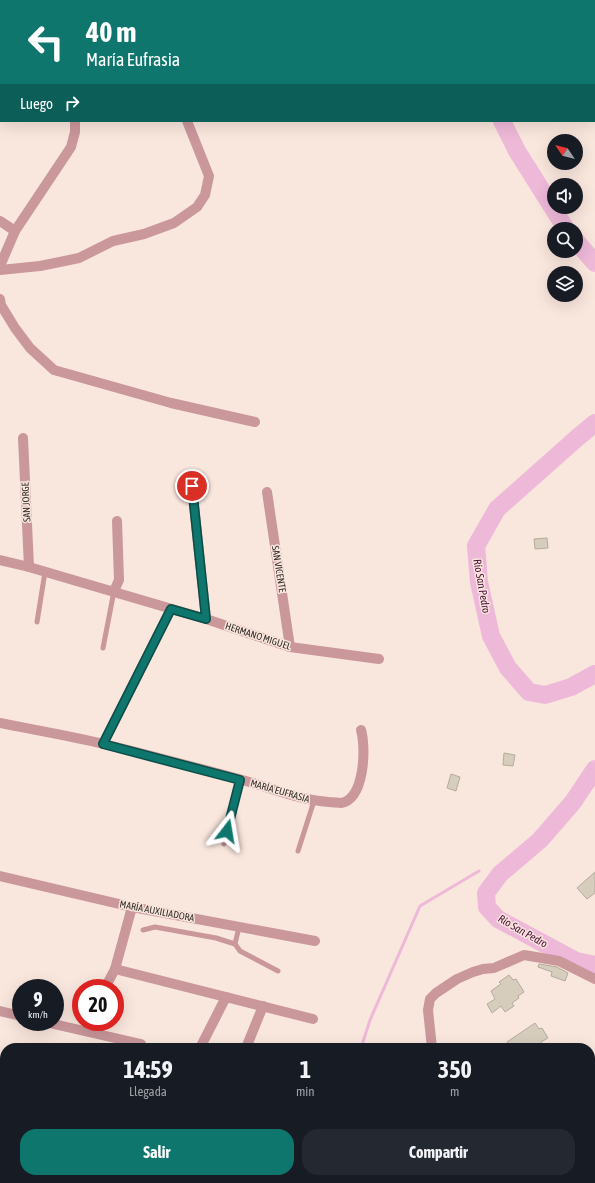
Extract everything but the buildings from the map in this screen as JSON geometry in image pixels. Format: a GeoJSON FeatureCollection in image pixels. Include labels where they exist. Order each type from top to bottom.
{"type":"FeatureCollection","features":[{"type":"Feature","properties":{"kind":"street"},"geometry":{"type":"LineString","coordinates":[[0,266],[15,231],[71,147],[75,132],[75,122]]}},
{"type":"Feature","properties":{"kind":"street"},"geometry":{"type":"LineString","coordinates":[[0,270],[40,266],[79,258],[113,241],[144,234],[174,223],[197,207],[205,195],[210,176],[187,122]]}},
{"type":"Feature","properties":{"kind":"street"},"geometry":{"type":"LineString","coordinates":[[0,221],[15,231]]}},
{"type":"Feature","properties":{"kind":"street"},"geometry":{"type":"LineString","coordinates":[[0,299],[1,304],[14,328],[30,348],[54,370],[171,403],[255,422]]}},
{"type":"Feature","properties":{"kind":"street","name":"SAN JORGE"},"geometry":{"type":"LineString","coordinates":[[24,438],[29,566]]}},
{"type":"Feature","properties":{"kind":"street"},"geometry":{"type":"LineString","coordinates":[[192,486],[206,619]]}},
{"type":"Feature","properties":{"kind":"street","name":"SAN VICENTE"},"geometry":{"type":"LineString","coordinates":[[267,492],[290,647]]}},
{"type":"Feature","properties":{"kind":"street"},"geometry":{"type":"LineString","coordinates":[[114,591],[118,580],[117,521]]}},
{"type":"Feature","properties":{"kind":"street","name":"HERMANO MIGUEL"},"geometry":{"type":"LineString","coordinates":[[0,560],[29,566],[45,572],[114,591],[206,619],[290,647],[380,659]]}},
{"type":"Feature","properties":{"kind":"street"},"geometry":{"type":"LineString","coordinates":[[103,744],[171,609]]}},
{"type":"Feature","properties":{"kind":"street","name":"MARÍA EUFRASIA"},"geometry":{"type":"LineString","coordinates":[[0,723],[103,744],[314,801],[342,803],[350,798],[357,789],[361,779],[364,758],[364,740],[361,730]]}},
{"type":"Feature","properties":{"kind":"street","name":"MARÍA AUXILIADORA"},"geometry":{"type":"LineString","coordinates":[[0,876],[132,907],[315,941]]}},
{"type":"Feature","properties":{"kind":"street"},"geometry":{"type":"LineString","coordinates":[[110,979],[115,969],[132,907]]}},
{"type":"Feature","properties":{"kind":"street"},"geometry":{"type":"LineString","coordinates":[[431,1043],[428,1010],[430,999],[457,979],[473,972],[494,968],[524,955],[559,961],[595,979]]}},
{"type":"Feature","properties":{"kind":"street"},"geometry":{"type":"LineString","coordinates":[[115,969],[313,1019]]}},
{"type":"Feature","properties":{"kind":"street"},"geometry":{"type":"LineString","coordinates":[[203,1043],[226,997]]}},
{"type":"Feature","properties":{"kind":"street"},"geometry":{"type":"LineString","coordinates":[[248,1043],[263,1006]]}},
{"type":"Feature","properties":{"kind":"street"},"geometry":{"type":"LineString","coordinates":[[0,1011],[12,1014]]}},
{"type":"Feature","properties":{"kind":"street"},"geometry":{"type":"LineString","coordinates":[[97,1031],[138,1043]]}},
{"type":"Feature","properties":{"kind":"lane"},"geometry":{"type":"LineString","coordinates":[[37,622],[45,572]]}},
{"type":"Feature","properties":{"kind":"lane"},"geometry":{"type":"LineString","coordinates":[[103,648],[114,591]]}},
{"type":"Feature","properties":{"kind":"lane"},"geometry":{"type":"LineString","coordinates":[[224,844],[240,780]]}},
{"type":"Feature","properties":{"kind":"lane"},"geometry":{"type":"LineString","coordinates":[[298,851],[314,801]]}},
{"type":"Feature","properties":{"kind":"lane"},"geometry":{"type":"LineString","coordinates":[[144,930],[155,927],[216,938],[235,944],[240,951],[278,971]]}},
{"type":"Feature","properties":{"kind":"lane"},"geometry":{"type":"LineString","coordinates":[[235,944],[239,927]]}},
{"type":"Feature","properties":{"kind":"waterway","name":"Río San Pedro"},"geometry":{"type":"LineString","coordinates":[[502,122],[517,151],[562,222]]}},
{"type":"Feature","properties":{"kind":"waterway","name":"Río San Pedro"},"geometry":{"type":"LineString","coordinates":[[583,249],[595,263]]}},
{"type":"Feature","properties":{"kind":"waterway","name":"Río San Pedro"},"geometry":{"type":"LineString","coordinates":[[595,423],[497,509],[476,546],[479,582],[491,636],[508,668],[529,692],[545,695],[571,687],[595,674]]}},
{"type":"Feature","properties":{"kind":"waterway","name":"Río San Pedro"},"geometry":{"type":"LineString","coordinates":[[595,769],[573,802],[540,840],[500,874],[486,893],[487,907],[498,919],[576,961],[595,965]]}},
{"type":"Feature","properties":{"kind":"waterway"},"geometry":{"type":"LineString","coordinates":[[363,1043],[370,1020],[420,906],[479,871]]}},
{"type":"Feature","properties":{"kind":"route"},"geometry":{"type":"LineString","coordinates":[[192,486],[206,619],[171,609],[103,744],[240,780],[227,831]]}}]}
